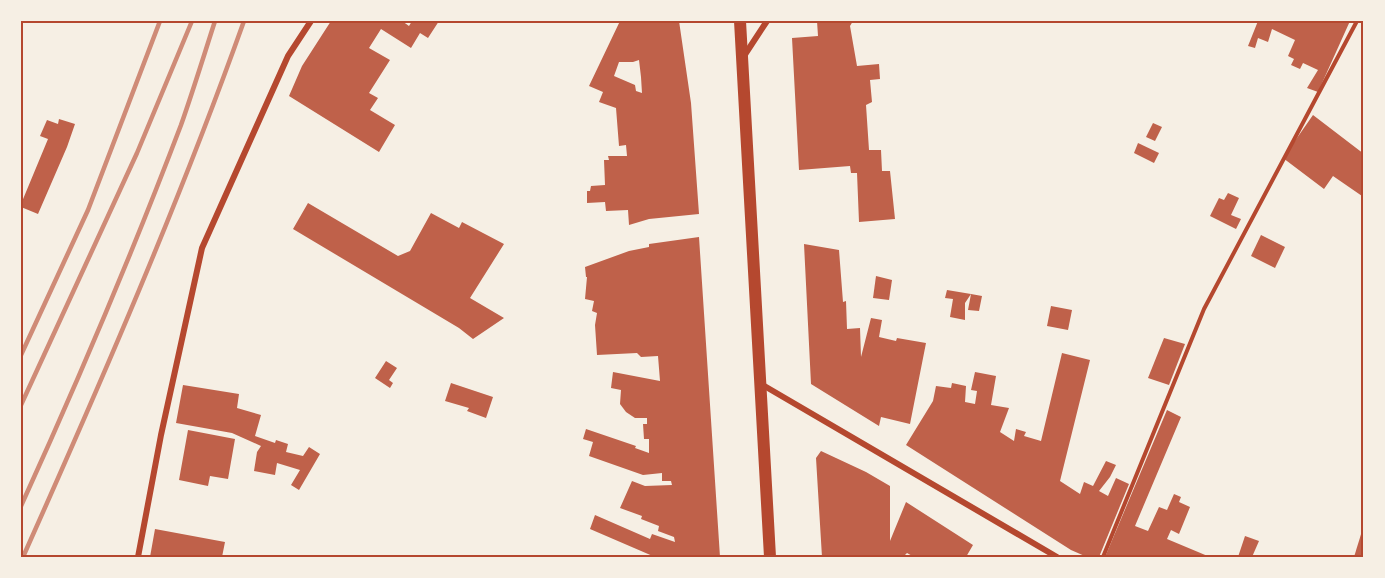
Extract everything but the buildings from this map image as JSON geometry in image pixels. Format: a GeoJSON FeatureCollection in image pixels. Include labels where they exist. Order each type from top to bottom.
{"type":"FeatureCollection","features":[{"type":"Feature","properties":{"kind":"main road"},"geometry":{"type":"LineString","coordinates":[[740,21],[770,557]]}},
{"type":"Feature","properties":{"kind":"street"},"geometry":{"type":"LineString","coordinates":[[138,557],[161,435],[202,248],[288,56],[311,21]]}},
{"type":"Feature","properties":{"kind":"street"},"geometry":{"type":"LineString","coordinates":[[742,59],[767,21]]}},
{"type":"Feature","properties":{"kind":"street"},"geometry":{"type":"LineString","coordinates":[[762,384],[1057,557]]}},
{"type":"Feature","properties":{"kind":"path"},"geometry":{"type":"LineString","coordinates":[[1103,557],[1204,309],[1357,21]]}},
{"type":"Feature","properties":{"kind":"railway"},"geometry":{"type":"LineString","coordinates":[[21,355],[88,210],[160,21]]}},
{"type":"Feature","properties":{"kind":"railway"},"geometry":{"type":"LineString","coordinates":[[21,405],[137,153],[192,21]]}},
{"type":"Feature","properties":{"kind":"railway"},"geometry":{"type":"LineString","coordinates":[[21,506],[84,365],[143,221],[181,125],[215,21]]}},
{"type":"Feature","properties":{"kind":"railway"},"geometry":{"type":"LineString","coordinates":[[23,557],[139,291],[244,21]]}}]}
